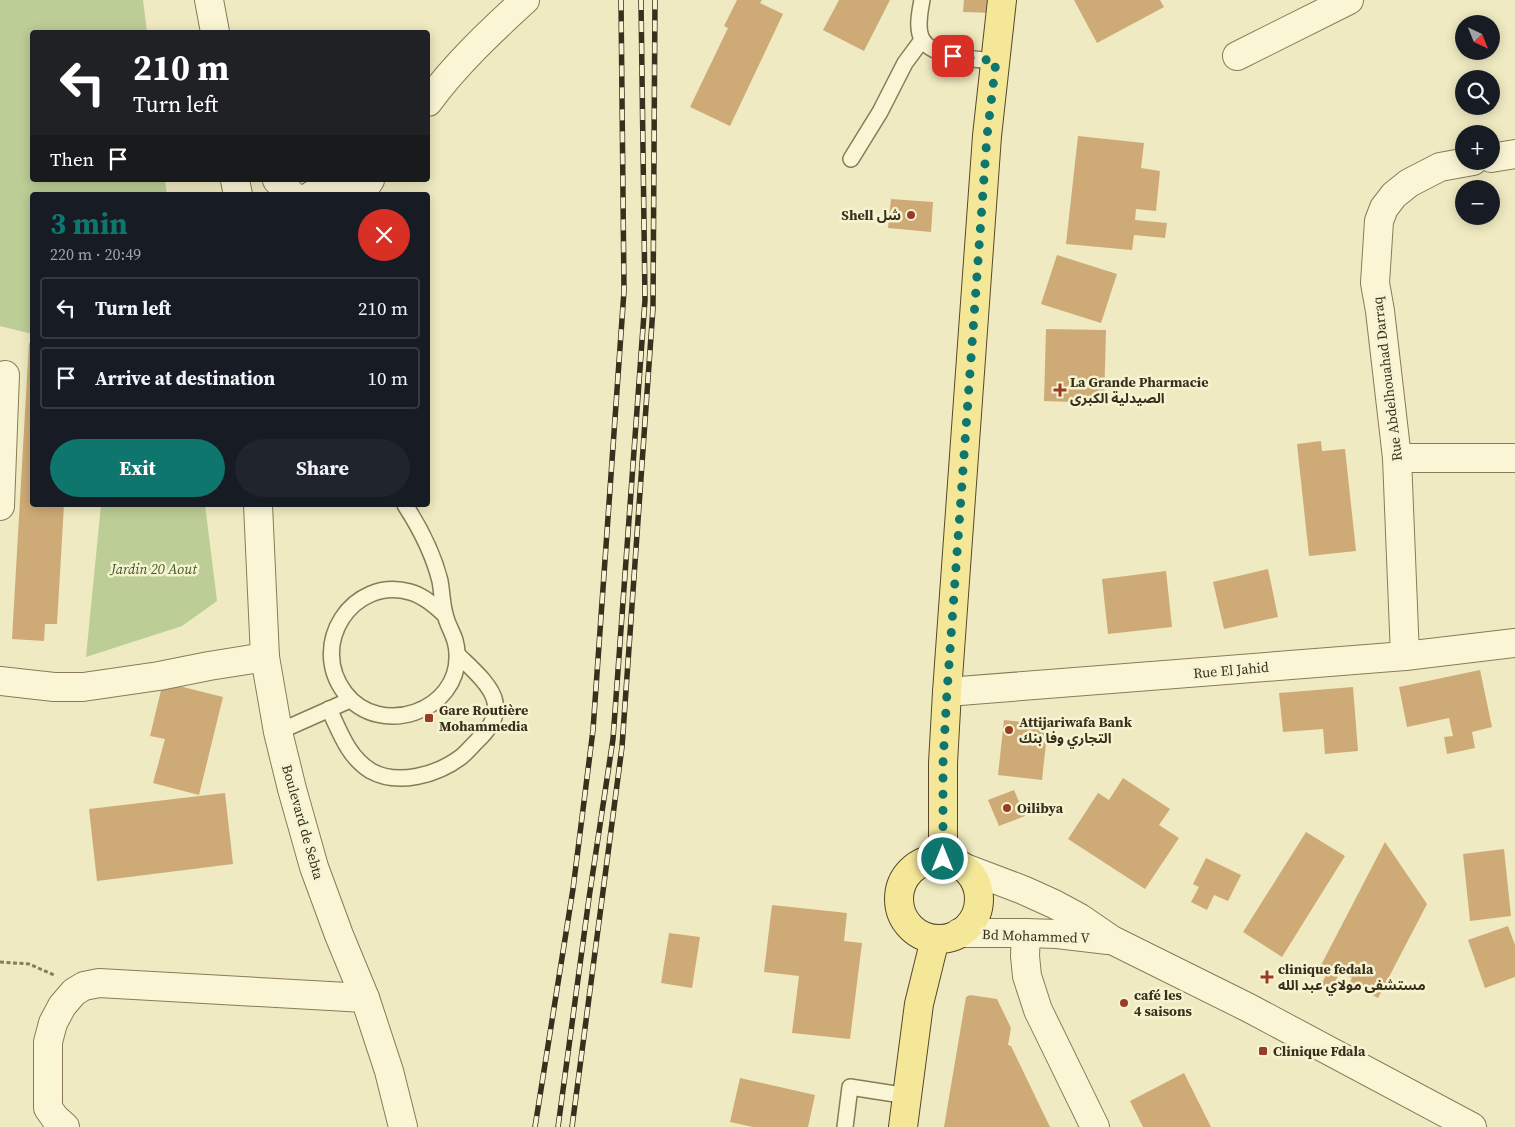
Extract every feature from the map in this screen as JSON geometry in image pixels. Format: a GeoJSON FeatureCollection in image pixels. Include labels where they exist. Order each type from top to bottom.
{"type":"FeatureCollection","features":[{"type":"Feature","properties":{"kind":"main road"},"geometry":{"type":"LineString","coordinates":[[954,864],[943,763],[987,136],[1002,0]]}},
{"type":"Feature","properties":{"kind":"main road"},"geometry":{"type":"LineString","coordinates":[[928,860],[954,864],[973,878],[976,884],[978,902],[975,915],[972,920],[947,936],[922,935],[910,927],[902,916],[898,902],[900,888],[906,876],[916,866],[928,860]]}},
{"type":"Feature","properties":{"kind":"main road"},"geometry":{"type":"LineString","coordinates":[[903,1127],[919,1004],[947,936]]}},
{"type":"Feature","properties":{"kind":"street"},"geometry":{"type":"LineString","coordinates":[[209,0],[215,30]]}},
{"type":"Feature","properties":{"kind":"street"},"geometry":{"type":"LineString","coordinates":[[430,99],[442,83],[479,43],[525,0]]}},
{"type":"Feature","properties":{"kind":"street"},"geometry":{"type":"LineString","coordinates":[[1237,56],[1349,0]]}},
{"type":"Feature","properties":{"kind":"street"},"geometry":{"type":"LineString","coordinates":[[1500,156],[1515,154]]}},
{"type":"Feature","properties":{"kind":"street","name":"Rue Abdelhouahad Darraq"},"geometry":{"type":"LineString","coordinates":[[1405,656],[1397,458],[1375,283],[1379,221],[1384,208],[1394,195],[1416,179],[1440,167],[1455,164]]}},
{"type":"Feature","properties":{"kind":"street"},"geometry":{"type":"LineString","coordinates":[[279,182],[289,192]]}},
{"type":"Feature","properties":{"kind":"street"},"geometry":{"type":"LineString","coordinates":[[318,192],[339,182]]}},
{"type":"Feature","properties":{"kind":"street"},"geometry":{"type":"LineString","coordinates":[[0,506],[5,375]]}},
{"type":"Feature","properties":{"kind":"street"},"geometry":{"type":"LineString","coordinates":[[1397,458],[1515,458]]}},
{"type":"Feature","properties":{"kind":"street","name":"Boulevard de Sebta"},"geometry":{"type":"LineString","coordinates":[[258,507],[265,657],[278,732],[314,866],[339,935],[366,998],[389,1071],[402,1127]]}},
{"type":"Feature","properties":{"kind":"street","name":"Rue El Jahid"},"geometry":{"type":"LineString","coordinates":[[947,692],[1405,656],[1515,643]]}},
{"type":"Feature","properties":{"kind":"street"},"geometry":{"type":"LineString","coordinates":[[0,681],[54,687],[83,687],[159,676],[265,657]]}},
{"type":"Feature","properties":{"kind":"street","name":"Bd Mohammed V"},"geometry":{"type":"LineString","coordinates":[[954,864],[1054,904],[1080,918],[1112,940],[1249,1008],[1472,1127]]}},
{"type":"Feature","properties":{"kind":"street"},"geometry":{"type":"LineString","coordinates":[[1026,933],[1025,956],[1027,976],[1038,1010],[1095,1127]]}},
{"type":"Feature","properties":{"kind":"street","name":"Bd Mohammed V"},"geometry":{"type":"LineString","coordinates":[[947,936],[1026,933],[1057,934],[1112,940]]}},
{"type":"Feature","properties":{"kind":"street"},"geometry":{"type":"LineString","coordinates":[[64,1127],[48,1108],[48,1042],[53,1023],[62,1006],[74,992],[84,986],[99,983],[366,998]]}},
{"type":"Feature","properties":{"kind":"lane"},"geometry":{"type":"LineString","coordinates":[[922,0],[919,27],[922,40],[929,48],[953,56],[996,61]]}},
{"type":"Feature","properties":{"kind":"lane"},"geometry":{"type":"LineString","coordinates":[[851,159],[880,112],[905,63],[922,40]]}},
{"type":"Feature","properties":{"kind":"lane"},"geometry":{"type":"LineString","coordinates":[[406,507],[418,525],[440,581],[445,615],[454,634],[458,655],[453,676],[443,694],[427,708],[408,716],[387,717],[367,712],[350,700],[337,683],[331,664],[331,643],[338,623],[351,606],[369,595],[390,590],[410,592],[429,601],[445,615]]}},
{"type":"Feature","properties":{"kind":"lane"},"geometry":{"type":"LineString","coordinates":[[329,709],[348,750],[358,761],[371,770],[386,777],[408,778],[434,771],[460,757],[488,730],[495,716],[495,701],[490,689],[458,655]]}},
{"type":"Feature","properties":{"kind":"lane"},"geometry":{"type":"LineString","coordinates":[[278,732],[350,700]]}},
{"type":"Feature","properties":{"kind":"lane"},"geometry":{"type":"LineString","coordinates":[[845,1127],[850,1087],[908,1096]]}},
{"type":"Feature","properties":{"kind":"path"},"geometry":{"type":"LineString","coordinates":[[0,962],[20,963],[38,967],[55,976],[74,992]]}},
{"type":"Feature","properties":{"kind":"green space"},"geometry":{"type":"Polygon","coordinates":[[[0,0],[143,0],[147,30],[30,30],[30,182],[165,182],[167,192],[30,192],[30,334],[0,326],[0,0]]]}},
{"type":"Feature","properties":{"kind":"green space","name":"Jardin 20 Aout"},"geometry":{"type":"Polygon","coordinates":[[[101,507],[205,507],[217,601],[182,626],[86,657],[101,507]]]}},
{"type":"Feature","properties":{"kind":"building"},"geometry":{"type":"Polygon","coordinates":[[[737,0],[762,0],[760,3],[783,14],[730,126],[690,107],[728,28],[724,26],[737,0]]]}},
{"type":"Feature","properties":{"kind":"building"},"geometry":{"type":"Polygon","coordinates":[[[839,0],[890,0],[864,51],[823,30],[839,0]]]}},
{"type":"Feature","properties":{"kind":"building"},"geometry":{"type":"Polygon","coordinates":[[[964,0],[993,0],[992,13],[963,12],[964,0]]]}},
{"type":"Feature","properties":{"kind":"building"},"geometry":{"type":"Polygon","coordinates":[[[1074,0],[1160,0],[1164,7],[1097,43],[1074,0]]]}},
{"type":"Feature","properties":{"kind":"building"},"geometry":{"type":"Polygon","coordinates":[[[1078,136],[1144,143],[1141,168],[1160,171],[1156,211],[1136,209],[1135,220],[1167,223],[1165,238],[1134,235],[1132,250],[1066,244],[1078,136]]]}},
{"type":"Feature","properties":{"kind":"building","name":"Shell شل"},"geometry":{"type":"Polygon","coordinates":[[[891,199],[933,202],[931,232],[888,228],[891,199]]]}},
{"type":"Feature","properties":{"kind":"building"},"geometry":{"type":"Polygon","coordinates":[[[1057,255],[1117,274],[1101,323],[1041,304],[1057,255]]]}},
{"type":"Feature","properties":{"kind":"building"},"geometry":{"type":"Polygon","coordinates":[[[1046,329],[1106,330],[1104,403],[1044,401],[1046,329]]]}},
{"type":"Feature","properties":{"kind":"building"},"geometry":{"type":"Polygon","coordinates":[[[29,343],[30,507],[64,507],[57,624],[45,624],[44,641],[12,639],[29,343]]]}},
{"type":"Feature","properties":{"kind":"building"},"geometry":{"type":"Polygon","coordinates":[[[1321,441],[1322,451],[1345,449],[1356,551],[1309,556],[1297,444],[1321,441]]]}},
{"type":"Feature","properties":{"kind":"building"},"geometry":{"type":"Polygon","coordinates":[[[1268,569],[1278,617],[1224,629],[1213,582],[1268,569]]]}},
{"type":"Feature","properties":{"kind":"building"},"geometry":{"type":"Polygon","coordinates":[[[1166,571],[1172,627],[1108,634],[1102,579],[1166,571]]]}},
{"type":"Feature","properties":{"kind":"building"},"geometry":{"type":"Polygon","coordinates":[[[1480,670],[1492,727],[1472,732],[1475,748],[1447,754],[1444,737],[1453,736],[1449,718],[1407,727],[1399,687],[1480,670]]]}},
{"type":"Feature","properties":{"kind":"building"},"geometry":{"type":"Polygon","coordinates":[[[163,682],[223,697],[199,795],[153,783],[165,739],[150,736],[163,682]]]}},
{"type":"Feature","properties":{"kind":"building"},"geometry":{"type":"Polygon","coordinates":[[[1353,687],[1358,751],[1325,754],[1323,729],[1283,732],[1279,693],[1353,687]]]}},
{"type":"Feature","properties":{"kind":"building"},"geometry":{"type":"Polygon","coordinates":[[[1004,720],[1048,725],[1042,780],[998,775],[1004,720]]]}},
{"type":"Feature","properties":{"kind":"building"},"geometry":{"type":"Polygon","coordinates":[[[1123,778],[1170,809],[1159,825],[1179,838],[1145,889],[1068,839],[1098,793],[1109,800],[1123,778]]]}},
{"type":"Feature","properties":{"kind":"building","name":"Oilibya"},"geometry":{"type":"Polygon","coordinates":[[[1014,790],[1025,816],[999,826],[988,800],[1014,790]]]}},
{"type":"Feature","properties":{"kind":"building"},"geometry":{"type":"Polygon","coordinates":[[[225,793],[233,864],[97,881],[89,809],[225,793]]]}},
{"type":"Feature","properties":{"kind":"building"},"geometry":{"type":"Polygon","coordinates":[[[1306,832],[1345,856],[1282,957],[1243,932],[1306,832]]]}},
{"type":"Feature","properties":{"kind":"building"},"geometry":{"type":"Polygon","coordinates":[[[1385,842],[1427,904],[1378,998],[1349,983],[1352,978],[1340,972],[1330,992],[1320,987],[1327,973],[1319,969],[1385,842]]]}},
{"type":"Feature","properties":{"kind":"building"},"geometry":{"type":"Polygon","coordinates":[[[1504,849],[1511,916],[1470,921],[1463,854],[1504,849]]]}},
{"type":"Feature","properties":{"kind":"building"},"geometry":{"type":"Polygon","coordinates":[[[1206,858],[1241,875],[1228,901],[1214,895],[1207,910],[1191,902],[1199,887],[1193,884],[1206,858]]]}},
{"type":"Feature","properties":{"kind":"building"},"geometry":{"type":"Polygon","coordinates":[[[772,905],[847,913],[844,941],[862,943],[850,1039],[792,1033],[799,976],[764,972],[772,905]]]}},
{"type":"Feature","properties":{"kind":"building"},"geometry":{"type":"Polygon","coordinates":[[[1508,926],[1515,945],[1515,977],[1485,988],[1468,940],[1508,926]]]}},
{"type":"Feature","properties":{"kind":"building"},"geometry":{"type":"Polygon","coordinates":[[[669,933],[700,937],[692,988],[661,983],[669,933]]]}},
{"type":"Feature","properties":{"kind":"building"},"geometry":{"type":"Polygon","coordinates":[[[970,995],[997,999],[1011,1028],[1008,1045],[1011,1046],[1050,1127],[944,1127],[966,997],[970,995]]]}},
{"type":"Feature","properties":{"kind":"building"},"geometry":{"type":"Polygon","coordinates":[[[1184,1073],[1211,1127],[1143,1127],[1130,1101],[1184,1073]]]}},
{"type":"Feature","properties":{"kind":"building"},"geometry":{"type":"Polygon","coordinates":[[[740,1078],[815,1095],[808,1127],[753,1127],[730,1122],[740,1078]]]}},
{"type":"Feature","properties":{"kind":"railway"},"geometry":{"type":"LineString","coordinates":[[535,1127],[573,889],[593,730],[624,291],[621,0]]}},
{"type":"Feature","properties":{"kind":"railway"},"geometry":{"type":"LineString","coordinates":[[558,1127],[613,739],[645,300],[641,0]]}},
{"type":"Feature","properties":{"kind":"railway"},"geometry":{"type":"LineString","coordinates":[[572,1127],[622,747],[653,308],[655,0]]}},
{"type":"Feature","properties":{"kind":"place","name":"Shell شل"},"geometry":{"type":"Point","coordinates":[911,215]}},
{"type":"Feature","properties":{"kind":"place","name":"La Grande Pharmacie الصيدلية الكبرى"},"geometry":{"type":"Point","coordinates":[1060,390]}},
{"type":"Feature","properties":{"kind":"place","name":"Gare Routière Mohammedia"},"geometry":{"type":"Point","coordinates":[429,718]}},
{"type":"Feature","properties":{"kind":"place","name":"Attijariwafa Bank التجاري وفا بنك"},"geometry":{"type":"Point","coordinates":[1009,730]}},
{"type":"Feature","properties":{"kind":"place","name":"Oilibya"},"geometry":{"type":"Point","coordinates":[1007,808]}},
{"type":"Feature","properties":{"kind":"place","name":"clinique fedala مستشفى مولاي عبد الله"},"geometry":{"type":"Point","coordinates":[1267,977]}},
{"type":"Feature","properties":{"kind":"place","name":"café les 4 saisons"},"geometry":{"type":"Point","coordinates":[1124,1003]}},
{"type":"Feature","properties":{"kind":"place","name":"Clinique Fdala"},"geometry":{"type":"Point","coordinates":[1263,1051]}},
{"type":"Feature","properties":{"kind":"route"},"geometry":{"type":"LineString","coordinates":[[943,859],[943,763],[947,692],[987,136],[996,61],[953,56]]}}]}
